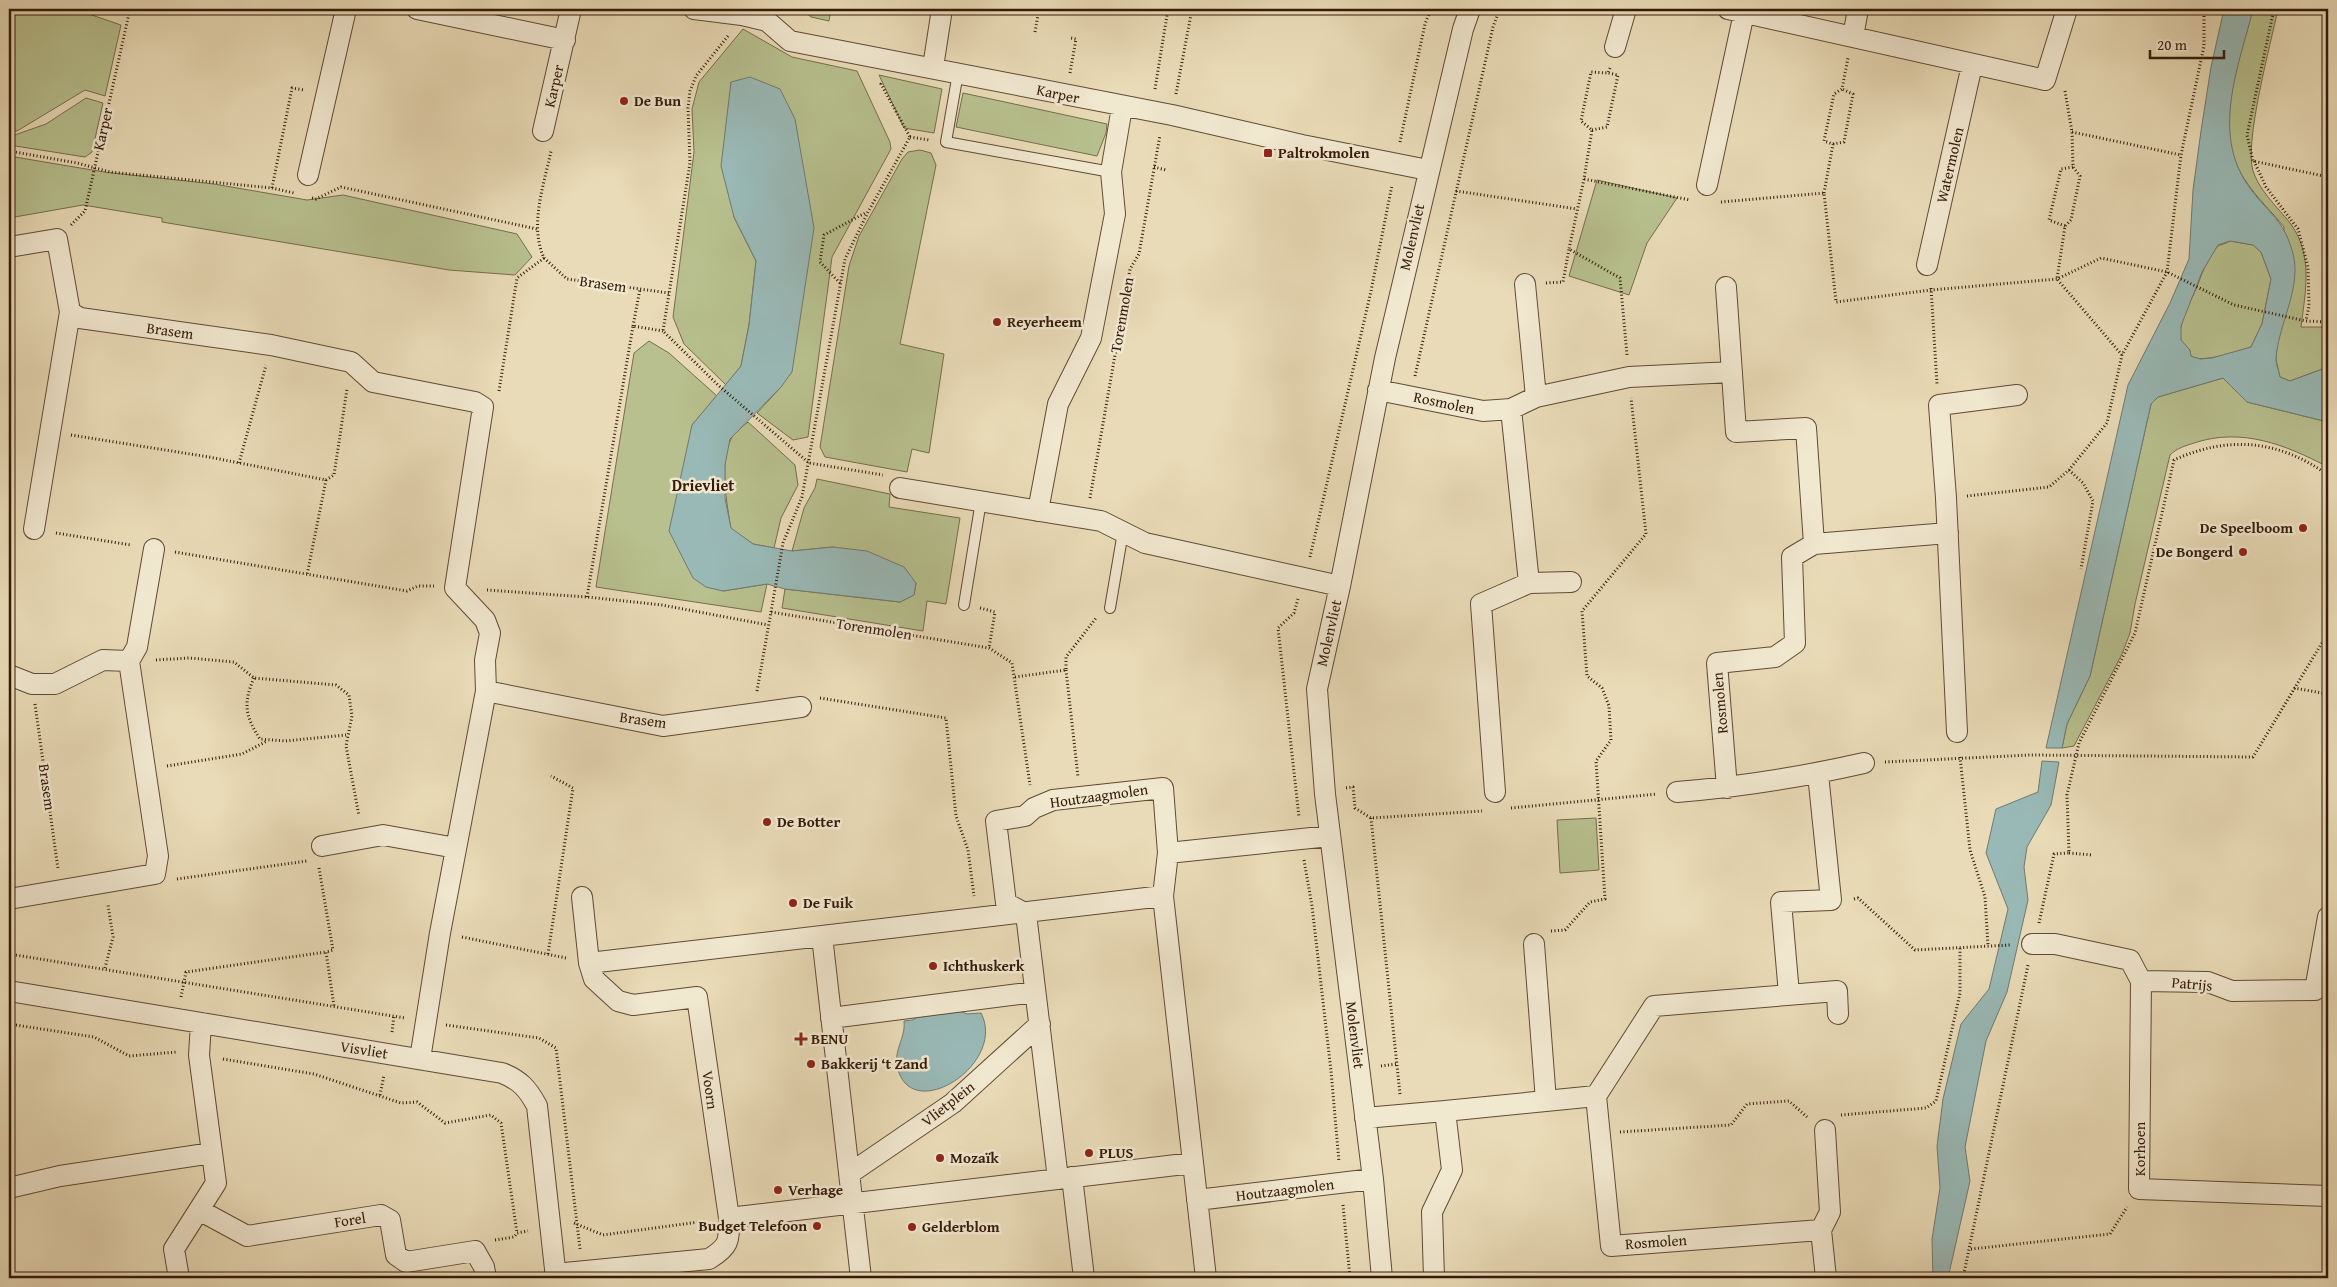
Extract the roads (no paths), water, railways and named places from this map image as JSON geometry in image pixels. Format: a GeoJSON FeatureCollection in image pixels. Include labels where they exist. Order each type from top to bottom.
{"type":"FeatureCollection","features":[{"type":"Feature","properties":{"kind":"street"},"geometry":{"type":"LineString","coordinates":[[308,175],[325,93],[346,9]]}},
{"type":"Feature","properties":{"kind":"street"},"geometry":{"type":"LineString","coordinates":[[416,9],[565,40]]}},
{"type":"Feature","properties":{"kind":"street","name":"Karper"},"geometry":{"type":"LineString","coordinates":[[543,131],[571,9]]}},
{"type":"Feature","properties":{"kind":"street","name":"Karper"},"geometry":{"type":"LineString","coordinates":[[694,9],[742,15],[767,22],[790,41],[933,67],[1428,170]]}},
{"type":"Feature","properties":{"kind":"street"},"geometry":{"type":"LineString","coordinates":[[933,67],[942,9]]}},
{"type":"Feature","properties":{"kind":"street","name":"Molenvliet"},"geometry":{"type":"LineString","coordinates":[[1383,1275],[1373,1179],[1330,836],[1317,689],[1340,586],[1378,390],[1428,170],[1463,29],[1470,9]]}},
{"type":"Feature","properties":{"kind":"street"},"geometry":{"type":"LineString","coordinates":[[1615,47],[1626,9]]}},
{"type":"Feature","properties":{"kind":"street"},"geometry":{"type":"LineString","coordinates":[[1853,37],[1858,9]]}},
{"type":"Feature","properties":{"kind":"street"},"geometry":{"type":"LineString","coordinates":[[1711,194],[1736,11],[2045,80],[2066,9]]}},
{"type":"Feature","properties":{"kind":"street","name":"Watermolen"},"geometry":{"type":"LineString","coordinates":[[1927,265],[1972,65]]}},
{"type":"Feature","properties":{"kind":"street","name":"Torenmolen"},"geometry":{"type":"LineString","coordinates":[[1038,511],[1058,404],[1091,338],[1115,214],[1111,172],[1122,107]]}},
{"type":"Feature","properties":{"kind":"street"},"geometry":{"type":"LineString","coordinates":[[9,247],[57,239],[70,312],[36,526]]}},
{"type":"Feature","properties":{"kind":"street"},"geometry":{"type":"LineString","coordinates":[[1525,284],[1536,397]]}},
{"type":"Feature","properties":{"kind":"street"},"geometry":{"type":"LineString","coordinates":[[1726,286],[1736,432],[1806,428],[1814,544]]}},
{"type":"Feature","properties":{"kind":"street","name":"Brasem"},"geometry":{"type":"LineString","coordinates":[[70,312],[80,318],[271,345],[351,362],[373,382],[475,402],[482,406],[455,588],[485,620],[490,633],[485,660],[486,692],[663,726],[753,714],[808,702]]}},
{"type":"Feature","properties":{"kind":"street","name":"Rosmolen"},"geometry":{"type":"LineString","coordinates":[[1378,390],[1483,412],[1511,409],[1536,397],[1629,377],[1732,372]]}},
{"type":"Feature","properties":{"kind":"street"},"geometry":{"type":"LineString","coordinates":[[1957,732],[1948,533],[1939,404],[2018,395]]}},
{"type":"Feature","properties":{"kind":"street"},"geometry":{"type":"LineString","coordinates":[[1511,409],[1529,583]]}},
{"type":"Feature","properties":{"kind":"street"},"geometry":{"type":"LineString","coordinates":[[900,488],[1101,521],[1146,544],[1340,586]]}},
{"type":"Feature","properties":{"kind":"street","name":"Rosmolen"},"geometry":{"type":"LineString","coordinates":[[1727,788],[1717,663],[1775,657],[1795,643],[1792,557],[1814,544],[1948,533]]}},
{"type":"Feature","properties":{"kind":"street"},"geometry":{"type":"LineString","coordinates":[[9,899],[155,874],[158,856],[129,661],[137,648],[153,552]]}},
{"type":"Feature","properties":{"kind":"street"},"geometry":{"type":"LineString","coordinates":[[1495,792],[1481,604],[1529,583],[1571,582]]}},
{"type":"Feature","properties":{"kind":"street"},"geometry":{"type":"LineString","coordinates":[[9,675],[32,684],[55,684],[102,660],[129,661]]}},
{"type":"Feature","properties":{"kind":"street"},"geometry":{"type":"LineString","coordinates":[[420,1059],[440,933],[486,692]]}},
{"type":"Feature","properties":{"kind":"street"},"geometry":{"type":"LineString","coordinates":[[1677,792],[1727,788],[1818,774],[1864,763]]}},
{"type":"Feature","properties":{"kind":"street"},"geometry":{"type":"LineString","coordinates":[[1789,994],[1781,902],[1831,900],[1818,774]]}},
{"type":"Feature","properties":{"kind":"street","name":"Houtzaagmolen"},"geometry":{"type":"LineString","coordinates":[[1026,914],[1006,903],[996,821],[1025,816],[1034,808],[1053,800],[1162,788],[1168,853],[1163,896],[1206,1278],[1202,1278]]}},
{"type":"Feature","properties":{"kind":"street"},"geometry":{"type":"LineString","coordinates":[[320,853],[363,839],[383,835],[456,848]]}},
{"type":"Feature","properties":{"kind":"street"},"geometry":{"type":"LineString","coordinates":[[1168,853],[1330,836]]}},
{"type":"Feature","properties":{"kind":"street"},"geometry":{"type":"LineString","coordinates":[[589,963],[1026,914],[1163,896]]}},
{"type":"Feature","properties":{"kind":"street","name":"Voorn"},"geometry":{"type":"LineString","coordinates":[[555,1277],[668,1271],[709,1259],[722,1251],[729,1241],[729,1218],[697,997],[633,1005],[618,1001],[594,979],[589,963],[582,897]]}},
{"type":"Feature","properties":{"kind":"street"},"geometry":{"type":"LineString","coordinates":[[1026,914],[1040,1024],[1065,1178],[1084,1278]]}},
{"type":"Feature","properties":{"kind":"street","name":"Patrijs"},"geometry":{"type":"LineString","coordinates":[[2141,980],[2208,982],[2232,991],[2315,990],[2326,942],[2328,917]]}},
{"type":"Feature","properties":{"kind":"street"},"geometry":{"type":"LineString","coordinates":[[822,936],[861,1278]]}},
{"type":"Feature","properties":{"kind":"street"},"geometry":{"type":"LineString","coordinates":[[1534,944],[1546,1101]]}},
{"type":"Feature","properties":{"kind":"street"},"geometry":{"type":"LineString","coordinates":[[2032,944],[2055,944],[2130,960],[2141,980]]}},
{"type":"Feature","properties":{"kind":"street","name":"Korhoen"},"geometry":{"type":"LineString","coordinates":[[2141,980],[2139,1189],[2328,1196]]}},
{"type":"Feature","properties":{"kind":"street"},"geometry":{"type":"LineString","coordinates":[[1365,1118],[1596,1096],[1654,1006],[1837,991],[1838,1014]]}},
{"type":"Feature","properties":{"kind":"street","name":"Visvliet"},"geometry":{"type":"LineString","coordinates":[[9,992],[420,1059],[502,1073],[515,1078],[527,1087],[538,1106],[555,1277]]}},
{"type":"Feature","properties":{"kind":"street"},"geometry":{"type":"LineString","coordinates":[[831,1018],[1035,992]]}},
{"type":"Feature","properties":{"kind":"street"},"geometry":{"type":"LineString","coordinates":[[179,1278],[174,1249],[216,1183],[199,1055],[201,1023]]}},
{"type":"Feature","properties":{"kind":"street","name":"Vlietplein"},"geometry":{"type":"LineString","coordinates":[[849,1174],[953,1104],[1040,1024]]}},
{"type":"Feature","properties":{"kind":"street","name":"Rosmolen"},"geometry":{"type":"LineString","coordinates":[[1596,1096],[1611,1246],[1821,1230]]}},
{"type":"Feature","properties":{"kind":"street"},"geometry":{"type":"LineString","coordinates":[[1434,1278],[1432,1212],[1452,1170],[1445,1111]]}},
{"type":"Feature","properties":{"kind":"street"},"geometry":{"type":"LineString","coordinates":[[1825,1121],[1830,1212],[1821,1230],[1826,1278]]}},
{"type":"Feature","properties":{"kind":"street"},"geometry":{"type":"LineString","coordinates":[[9,1188],[60,1176],[212,1153]]}},
{"type":"Feature","properties":{"kind":"street"},"geometry":{"type":"LineString","coordinates":[[729,1218],[1193,1163]]}},
{"type":"Feature","properties":{"kind":"street","name":"Houtzaagmolen"},"geometry":{"type":"LineString","coordinates":[[1197,1200],[1373,1179]]}},
{"type":"Feature","properties":{"kind":"street","name":"Forel"},"geometry":{"type":"LineString","coordinates":[[199,1210],[247,1236],[381,1215],[390,1220],[396,1255],[406,1262],[475,1251],[484,1268],[486,1278]]}},
{"type":"Feature","properties":{"kind":"lane"},"geometry":{"type":"LineString","coordinates":[[958,73],[946,142],[1111,172]]}},
{"type":"Feature","properties":{"kind":"lane"},"geometry":{"type":"LineString","coordinates":[[964,605],[981,501]]}},
{"type":"Feature","properties":{"kind":"lane"},"geometry":{"type":"LineString","coordinates":[[1110,608],[1123,532]]}},
{"type":"Feature","properties":{"kind":"water"},"geometry":{"type":"Polygon","coordinates":[[[2224,9],[2253,9],[2232,94],[2230,138],[2235,159],[2244,179],[2285,232],[2294,258],[2294,283],[2280,334],[2276,359],[2280,377],[2290,381],[2328,367],[2328,422],[2247,402],[2223,378],[2158,397],[2151,404],[2090,676],[2067,724],[2062,748],[2046,748],[2128,385],[2170,303],[2189,259],[2193,190],[2211,67],[2224,9]],[[2230,241],[2218,245],[2202,272],[2181,326],[2181,340],[2190,350],[2191,356],[2200,359],[2212,358],[2251,347],[2262,324],[2271,279],[2261,252],[2253,245],[2230,241]]]}},
{"type":"Feature","properties":{"kind":"water"},"geometry":{"type":"Polygon","coordinates":[[[750,77],[780,89],[795,119],[814,228],[792,372],[781,387],[730,439],[725,465],[725,498],[731,528],[753,544],[792,551],[833,547],[867,551],[904,567],[916,583],[914,595],[900,602],[785,589],[767,584],[723,591],[706,587],[693,578],[669,531],[692,425],[741,366],[749,325],[756,261],[734,217],[721,166],[731,82],[750,77]]]}},
{"type":"Feature","properties":{"kind":"water"},"geometry":{"type":"Polygon","coordinates":[[[2042,761],[2059,762],[2051,805],[2027,847],[2024,867],[2028,900],[2007,992],[1986,1041],[1965,1147],[1970,1181],[1948,1278],[1933,1278],[1932,1239],[1940,1188],[1937,1146],[1943,1099],[1961,1024],[1989,989],[2008,909],[1986,853],[1996,809],[2038,792],[2042,761]]]}},
{"type":"Feature","properties":{"kind":"water"},"geometry":{"type":"Polygon","coordinates":[[[953,1008],[967,1014],[981,1013],[986,1032],[981,1051],[970,1067],[955,1080],[938,1089],[921,1091],[907,1085],[898,1070],[897,1063],[904,1021],[913,1020],[925,1011],[953,1008]]]}},
{"type":"Feature","properties":{"kind":"place","name":"De Bun"},"geometry":{"type":"Point","coordinates":[624,101]}},
{"type":"Feature","properties":{"kind":"place","name":"Paltrokmolen"},"geometry":{"type":"Point","coordinates":[1268,153]}},
{"type":"Feature","properties":{"kind":"place","name":"Reyerheem"},"geometry":{"type":"Point","coordinates":[997,322]}},
{"type":"Feature","properties":{"kind":"place","name":"De Speelboom"},"geometry":{"type":"Point","coordinates":[2303,528]}},
{"type":"Feature","properties":{"kind":"place","name":"De Bongerd"},"geometry":{"type":"Point","coordinates":[2243,552]}},
{"type":"Feature","properties":{"kind":"place","name":"De Botter"},"geometry":{"type":"Point","coordinates":[767,822]}},
{"type":"Feature","properties":{"kind":"place","name":"De Fuik"},"geometry":{"type":"Point","coordinates":[793,903]}},
{"type":"Feature","properties":{"kind":"place","name":"Ichthuskerk"},"geometry":{"type":"Point","coordinates":[933,966]}},
{"type":"Feature","properties":{"kind":"place","name":"BENU"},"geometry":{"type":"Point","coordinates":[801,1039]}},
{"type":"Feature","properties":{"kind":"place","name":"Bakkerij ‘t Zand"},"geometry":{"type":"Point","coordinates":[811,1064]}},
{"type":"Feature","properties":{"kind":"place","name":"PLUS"},"geometry":{"type":"Point","coordinates":[1089,1153]}},
{"type":"Feature","properties":{"kind":"place","name":"Mozaïk"},"geometry":{"type":"Point","coordinates":[940,1158]}},
{"type":"Feature","properties":{"kind":"place","name":"Verhage"},"geometry":{"type":"Point","coordinates":[778,1190]}},
{"type":"Feature","properties":{"kind":"place","name":"Budget Telefoon"},"geometry":{"type":"Point","coordinates":[817,1226]}},
{"type":"Feature","properties":{"kind":"place","name":"Gelderblom"},"geometry":{"type":"Point","coordinates":[912,1227]}},
{"type":"Feature","properties":{"kind":"district","name":"Drievliet"},"geometry":{"type":"Point","coordinates":[703,485]}}]}
